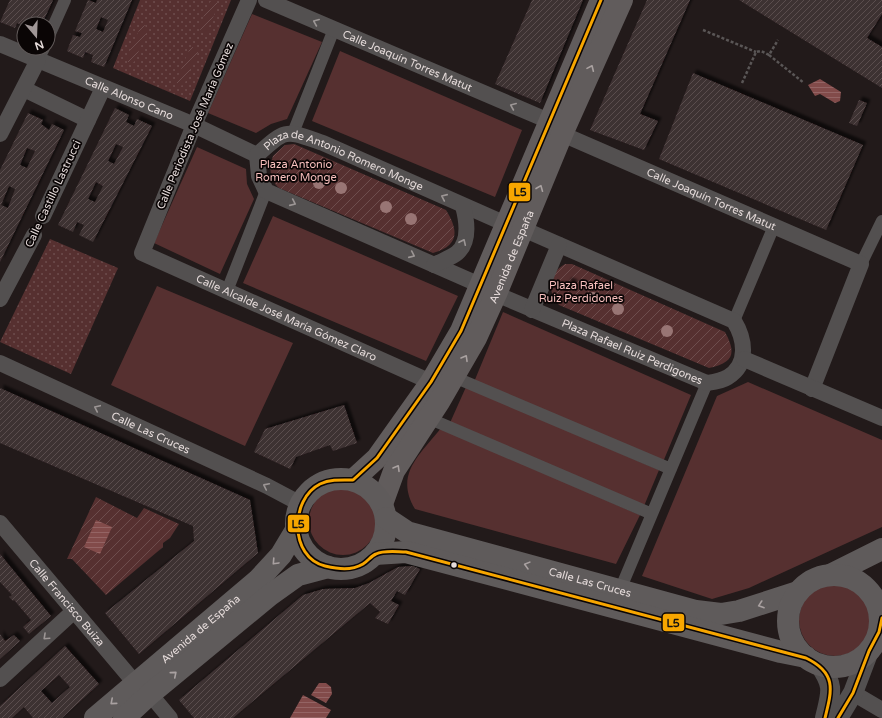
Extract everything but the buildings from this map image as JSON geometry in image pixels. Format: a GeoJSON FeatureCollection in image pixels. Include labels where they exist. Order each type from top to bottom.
{"type":"FeatureCollection","features":[{"type":"Feature","properties":{"kind":"main road","name":"Avenida de España"},"geometry":{"type":"LineString","coordinates":[[384,511],[394,471],[454,376],[476,338],[488,290],[555,127],[601,0]]}},
{"type":"Feature","properties":{"kind":"main road","name":"Avenida de España"},"geometry":{"type":"LineString","coordinates":[[555,127],[622,0]]}},
{"type":"Feature","properties":{"kind":"main road","name":"Avenida de España"},"geometry":{"type":"LineString","coordinates":[[353,480],[377,458],[431,382],[461,331],[488,290]]}},
{"type":"Feature","properties":{"kind":"main road"},"geometry":{"type":"LineString","coordinates":[[338,479],[353,480],[365,485],[375,494],[384,511],[386,531],[382,543],[375,554],[366,562],[354,568],[340,569],[328,567],[316,562],[306,553],[296,530],[297,516],[301,504],[310,492],[322,483],[338,479]]}},
{"type":"Feature","properties":{"kind":"main road","name":"Calle Las Cruces"},"geometry":{"type":"LineString","coordinates":[[384,511],[407,532],[696,611],[721,614],[755,607],[798,592]]}},
{"type":"Feature","properties":{"kind":"main road","name":"Avenida de España"},"geometry":{"type":"LineString","coordinates":[[124,718],[143,688],[258,580],[281,556],[296,530]]}},
{"type":"Feature","properties":{"kind":"main road"},"geometry":{"type":"LineString","coordinates":[[830,575],[845,576],[859,582],[871,592],[878,606],[881,620],[879,632],[869,651],[858,660],[846,665],[832,666],[812,660],[796,647],[790,633],[788,619],[791,605],[798,592],[812,581],[830,575],[882,549]]}},
{"type":"Feature","properties":{"kind":"main road","name":"Calle Las Cruces"},"geometry":{"type":"LineString","coordinates":[[375,554],[406,552],[812,660]]}},
{"type":"Feature","properties":{"kind":"main road","name":"Avenida de España"},"geometry":{"type":"LineString","coordinates":[[95,718],[143,688],[298,575],[328,567]]}},
{"type":"Feature","properties":{"kind":"street"},"geometry":{"type":"LineString","coordinates":[[56,20],[65,0]]}},
{"type":"Feature","properties":{"kind":"street","name":"Calle Periodista José María Gómez"},"geometry":{"type":"LineString","coordinates":[[142,253],[248,0]]}},
{"type":"Feature","properties":{"kind":"street","name":"Calle Joaquín Torres Matut"},"geometry":{"type":"LineString","coordinates":[[266,0],[861,264]]}},
{"type":"Feature","properties":{"kind":"street"},"geometry":{"type":"LineString","coordinates":[[294,133],[334,29]]}},
{"type":"Feature","properties":{"kind":"street","name":"Calle Alonso Cano"},"geometry":{"type":"LineString","coordinates":[[0,44],[16,48]]}},
{"type":"Feature","properties":{"kind":"street"},"geometry":{"type":"LineString","coordinates":[[0,134],[40,56]]}},
{"type":"Feature","properties":{"kind":"street","name":"Calle Alonso Cano"},"geometry":{"type":"LineString","coordinates":[[45,56],[103,88],[194,126],[257,155]]}},
{"type":"Feature","properties":{"kind":"street","name":"Calle Castillo Lastrucci"},"geometry":{"type":"LineString","coordinates":[[0,299],[34,235],[103,88]]}},
{"type":"Feature","properties":{"kind":"street"},"geometry":{"type":"LineString","coordinates":[[24,89],[88,120]]}},
{"type":"Feature","properties":{"kind":"street","name":"Plaza de Antonio Romero Monge"},"geometry":{"type":"LineString","coordinates":[[266,191],[260,176],[257,155],[278,136],[294,133],[323,143],[463,206],[514,227]]}},
{"type":"Feature","properties":{"kind":"street"},"geometry":{"type":"LineString","coordinates":[[227,291],[266,191],[488,290]]}},
{"type":"Feature","properties":{"kind":"street"},"geometry":{"type":"LineString","coordinates":[[434,265],[457,253],[465,240],[467,222],[463,206]]}},
{"type":"Feature","properties":{"kind":"street"},"geometry":{"type":"LineString","coordinates":[[812,388],[861,264],[882,221]]}},
{"type":"Feature","properties":{"kind":"street"},"geometry":{"type":"LineString","coordinates":[[734,321],[774,226]]}},
{"type":"Feature","properties":{"kind":"street"},"geometry":{"type":"LineString","coordinates":[[514,227],[734,321],[742,338],[744,359],[882,418]]}},
{"type":"Feature","properties":{"kind":"street"},"geometry":{"type":"LineString","coordinates":[[532,310],[559,245]]}},
{"type":"Feature","properties":{"kind":"street","name":"Calle Alcalde José María Gómez Claro"},"geometry":{"type":"LineString","coordinates":[[142,253],[431,382]]}},
{"type":"Feature","properties":{"kind":"street","name":"Plaza Rafael Ruiz Perdigones"},"geometry":{"type":"LineString","coordinates":[[488,290],[532,310],[707,383],[728,377],[736,370],[744,359]]}},
{"type":"Feature","properties":{"kind":"street","name":"Calle Las Cruces"},"geometry":{"type":"LineString","coordinates":[[0,363],[260,483],[301,504]]}},
{"type":"Feature","properties":{"kind":"street"},"geometry":{"type":"LineString","coordinates":[[454,376],[671,469]]}},
{"type":"Feature","properties":{"kind":"street"},"geometry":{"type":"LineString","coordinates":[[620,590],[707,383]]}},
{"type":"Feature","properties":{"kind":"street"},"geometry":{"type":"LineString","coordinates":[[428,418],[652,514]]}},
{"type":"Feature","properties":{"kind":"street","name":"Calle Francisco Buiza"},"geometry":{"type":"LineString","coordinates":[[0,522],[74,611],[170,718]]}},
{"type":"Feature","properties":{"kind":"street"},"geometry":{"type":"LineString","coordinates":[[0,679],[74,611]]}},
{"type":"Feature","properties":{"kind":"street"},"geometry":{"type":"LineString","coordinates":[[838,718],[853,693],[869,651]]}},
{"type":"Feature","properties":{"kind":"street"},"geometry":{"type":"LineString","coordinates":[[812,660],[830,684],[831,692],[824,718]]}},
{"type":"Feature","properties":{"kind":"street"},"geometry":{"type":"LineString","coordinates":[[853,693],[882,710]]}},
{"type":"Feature","properties":{"kind":"path"},"geometry":{"type":"LineString","coordinates":[[703,30],[756,52],[761,51],[769,55],[804,83]]}},
{"type":"Feature","properties":{"kind":"path"},"geometry":{"type":"LineString","coordinates":[[769,55],[778,40]]}},
{"type":"Feature","properties":{"kind":"path"},"geometry":{"type":"LineString","coordinates":[[742,83],[756,52]]}},
{"type":"Feature","properties":{"kind":"green space"},"geometry":{"type":"Polygon","coordinates":[[[140,0],[231,0],[190,101],[113,68],[140,0]]]}},
{"type":"Feature","properties":{"kind":"green space"},"geometry":{"type":"Polygon","coordinates":[[[215,0],[218,3],[218,6],[207,31],[202,33],[199,27],[210,2],[215,0]]]}},
{"type":"Feature","properties":{"kind":"green space"},"geometry":{"type":"Polygon","coordinates":[[[252,14],[322,42],[287,119],[271,124],[256,133],[208,113],[252,14]]]}},
{"type":"Feature","properties":{"kind":"green space"},"geometry":{"type":"Polygon","coordinates":[[[145,25],[147,32],[134,62],[130,64],[126,60],[127,57],[140,28],[145,25]]]}},
{"type":"Feature","properties":{"kind":"green space"},"geometry":{"type":"Polygon","coordinates":[[[193,47],[198,52],[184,85],[179,86],[176,81],[190,48],[193,47]]]}},
{"type":"Feature","properties":{"kind":"green space"},"geometry":{"type":"Polygon","coordinates":[[[340,51],[522,130],[495,197],[312,121],[340,51]]]}},
{"type":"Feature","properties":{"kind":"green space","name":"Plaza Antonio Romero Monge"},"geometry":{"type":"Polygon","coordinates":[[[294,144],[446,210],[453,225],[454,237],[452,242],[442,250],[433,253],[279,188],[273,181],[271,173],[273,156],[285,145],[294,144]]]}},
{"type":"Feature","properties":{"kind":"green space"},"geometry":{"type":"Polygon","coordinates":[[[197,147],[246,169],[247,184],[254,199],[220,274],[154,243],[197,147]]]}},
{"type":"Feature","properties":{"kind":"green space"},"geometry":{"type":"Polygon","coordinates":[[[273,216],[458,296],[426,361],[243,283],[273,216]]]}},
{"type":"Feature","properties":{"kind":"green space"},"geometry":{"type":"Polygon","coordinates":[[[50,239],[118,268],[71,374],[0,342],[50,239]]]}},
{"type":"Feature","properties":{"kind":"green space","name":"Plaza Rafael Ruiz Perdidones"},"geometry":{"type":"Polygon","coordinates":[[[565,264],[572,264],[725,332],[732,352],[728,360],[717,366],[709,368],[559,305],[552,293],[551,282],[555,272],[565,264]]]}},
{"type":"Feature","properties":{"kind":"green space"},"geometry":{"type":"Polygon","coordinates":[[[157,286],[293,343],[245,446],[111,385],[157,286]]]}},
{"type":"Feature","properties":{"kind":"green space"},"geometry":{"type":"Polygon","coordinates":[[[503,312],[691,395],[663,462],[474,382],[503,312]]]}},
{"type":"Feature","properties":{"kind":"green space"},"geometry":{"type":"Polygon","coordinates":[[[748,382],[882,440],[882,527],[749,588],[712,599],[642,576],[717,396],[748,382]]]}},
{"type":"Feature","properties":{"kind":"green space"},"geometry":{"type":"Polygon","coordinates":[[[466,387],[659,470],[644,506],[449,425],[466,387]]]}},
{"type":"Feature","properties":{"kind":"green space"},"geometry":{"type":"Polygon","coordinates":[[[441,428],[640,515],[616,564],[415,509],[409,497],[407,485],[408,475],[418,456],[441,428]]]}},
{"type":"Feature","properties":{"kind":"green space"},"geometry":{"type":"Polygon","coordinates":[[[336,487],[350,487],[362,493],[371,502],[377,514],[375,534],[367,545],[356,553],[350,555],[336,555],[330,553],[319,545],[311,534],[309,528],[309,514],[311,508],[319,497],[330,489],[336,487]]]}},
{"type":"Feature","properties":{"kind":"green space"},"geometry":{"type":"Polygon","coordinates":[[[96,497],[137,518],[144,508],[179,524],[170,538],[163,543],[163,547],[106,595],[72,559],[67,559],[96,497]]]}},
{"type":"Feature","properties":{"kind":"green space"},"geometry":{"type":"Polygon","coordinates":[[[835,584],[855,590],[865,600],[871,620],[865,640],[855,650],[835,656],[815,650],[805,640],[799,620],[805,600],[815,590],[835,584]]]}},
{"type":"Feature","properties":{"kind":"shaded area"},"geometry":{"type":"Polygon","coordinates":[[[820,79],[841,92],[840,101],[835,103],[820,94],[815,96],[808,85],[820,79]]]}},
{"type":"Feature","properties":{"kind":"shaded area"},"geometry":{"type":"Polygon","coordinates":[[[96,520],[112,527],[100,554],[84,547],[96,520]]]}},
{"type":"Feature","properties":{"kind":"shaded area"},"geometry":{"type":"Polygon","coordinates":[[[319,683],[326,683],[331,687],[332,694],[326,703],[311,695],[319,683]]]}},
{"type":"Feature","properties":{"kind":"shaded area"},"geometry":{"type":"Polygon","coordinates":[[[303,695],[331,710],[326,718],[290,718],[303,695]]]}},
{"type":"Feature","properties":{"kind":"transit line","name":"L5"},"geometry":{"type":"LineString","coordinates":[[601,0],[461,331],[431,382],[377,458],[353,480],[328,481],[320,484],[310,491],[303,502],[299,514],[298,527],[300,540],[305,552],[313,561],[325,566],[340,569],[354,568],[363,564],[379,553],[406,552],[806,658],[823,670],[830,683],[829,699],[825,718]]}},
{"type":"Feature","properties":{"kind":"transit line","name":"L5"},"geometry":{"type":"LineString","coordinates":[[838,718],[853,693],[869,651],[879,632],[882,618]]}}]}
